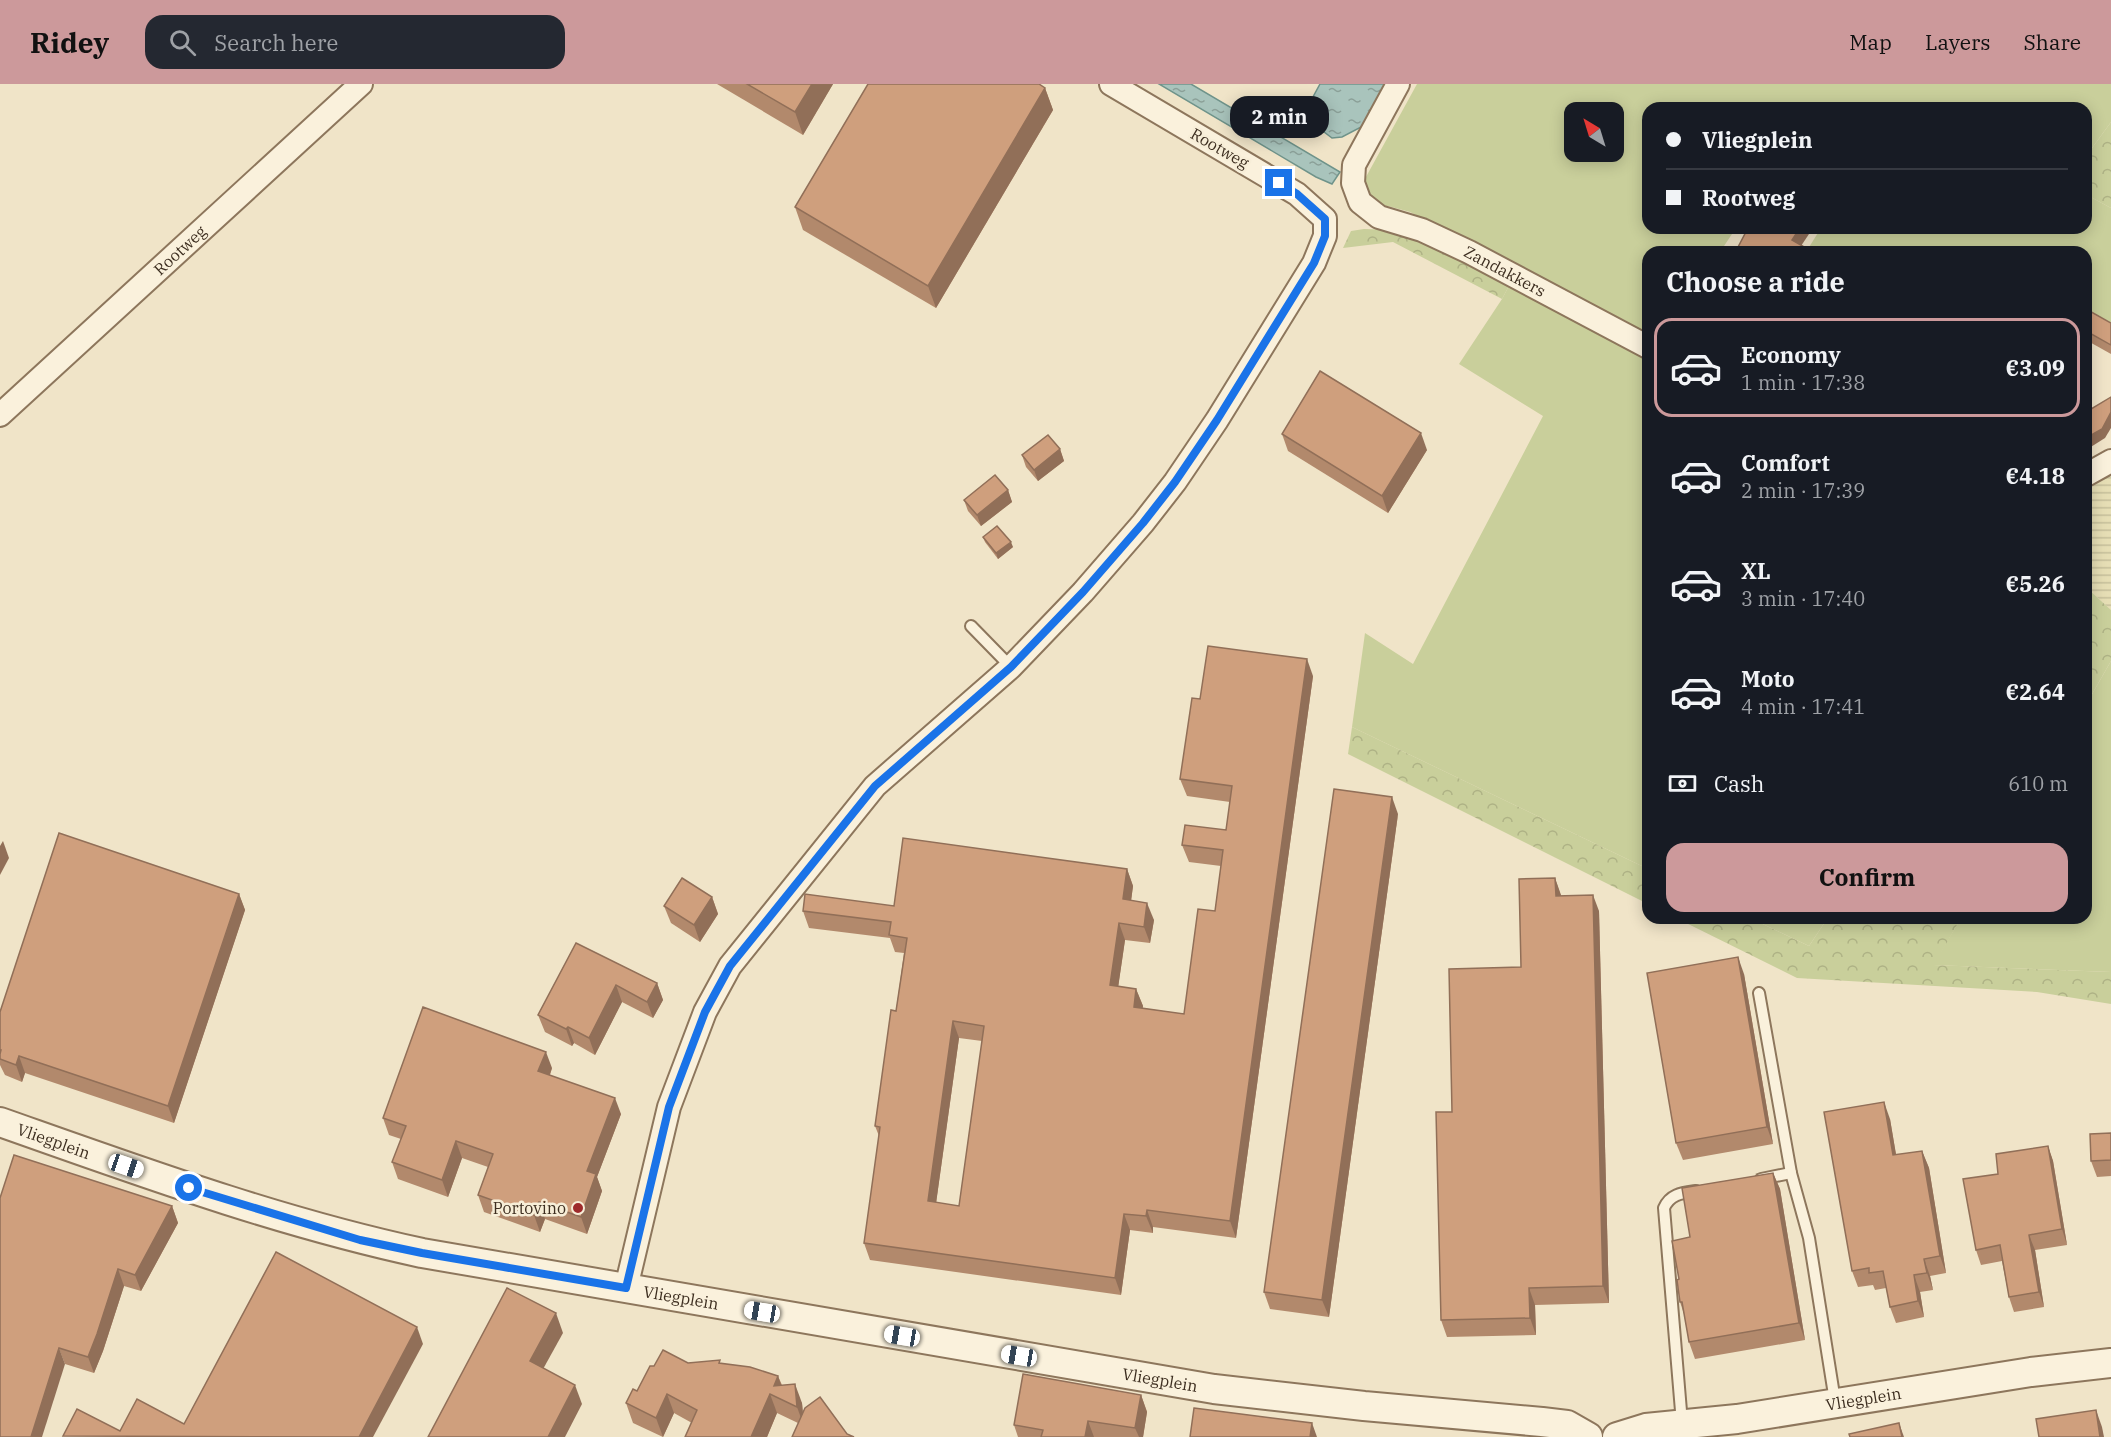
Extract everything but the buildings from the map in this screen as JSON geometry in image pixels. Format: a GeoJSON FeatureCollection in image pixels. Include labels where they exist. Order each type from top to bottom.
{"type":"FeatureCollection","features":[{"type":"Feature","properties":{"kind":"street","name":"Rootweg"},"geometry":{"type":"LineString","coordinates":[[0,415],[361,84]]}},
{"type":"Feature","properties":{"kind":"street","name":"Rootweg"},"geometry":{"type":"LineString","coordinates":[[1011,667],[1083,592],[1175,482],[1217,420],[1314,263],[1325,236],[1325,219],[1297,194],[1111,84]]}},
{"type":"Feature","properties":{"kind":"street","name":"Zandakkers"},"geometry":{"type":"LineString","coordinates":[[1398,84],[1354,165],[1353,183],[1360,202],[1379,217],[1408,225],[1460,248],[1642,344]]}},
{"type":"Feature","properties":{"kind":"street"},"geometry":{"type":"LineString","coordinates":[[2092,472],[2111,461]]}},
{"type":"Feature","properties":{"kind":"street"},"geometry":{"type":"LineString","coordinates":[[626,1288],[669,1107],[705,1012],[730,966],[875,786],[1011,667]]}},
{"type":"Feature","properties":{"kind":"street","name":"Vliegplein"},"geometry":{"type":"LineString","coordinates":[[0,1122],[210,1196],[360,1240],[422,1253],[1214,1389],[1567,1425],[1588,1437]]}},
{"type":"Feature","properties":{"kind":"street","name":"Vliegplein"},"geometry":{"type":"LineString","coordinates":[[1617,1437],[1646,1428],[1737,1419],[2031,1372],[2111,1363]]}},
{"type":"Feature","properties":{"kind":"lane"},"geometry":{"type":"LineString","coordinates":[[971,626],[1011,667]]}},
{"type":"Feature","properties":{"kind":"lane"},"geometry":{"type":"LineString","coordinates":[[1759,993],[1791,1173],[1809,1238],[1836,1404]]}},
{"type":"Feature","properties":{"kind":"lane"},"geometry":{"type":"LineString","coordinates":[[1748,1182],[1791,1173]]}},
{"type":"Feature","properties":{"kind":"lane"},"geometry":{"type":"LineString","coordinates":[[1682,1423],[1664,1208],[1667,1201],[1674,1196],[1705,1190]]}},
{"type":"Feature","properties":{"kind":"shaded area"},"geometry":{"type":"Polygon","coordinates":[[[2111,474],[2111,610],[2092,593],[2092,485],[2111,474]]]}},
{"type":"Feature","properties":{"kind":"green space"},"geometry":{"type":"Polygon","coordinates":[[[1417,84],[2111,84],[2111,122],[2092,148],[2092,102],[1642,102],[1642,234],[1732,234],[1724,246],[1642,246],[1642,330],[1410,212],[1388,206],[1373,205],[1361,186],[1417,84]]]}},
{"type":"Feature","properties":{"kind":"green space"},"geometry":{"type":"Polygon","coordinates":[[[2111,122],[2111,208],[2092,198],[2092,148],[2111,122]]]}},
{"type":"Feature","properties":{"kind":"green space"},"geometry":{"type":"Polygon","coordinates":[[[2092,198],[2111,208],[2111,330],[2092,320],[2092,246],[1810,246],[1817,234],[2092,234],[2092,198]]]}},
{"type":"Feature","properties":{"kind":"green space"},"geometry":{"type":"Polygon","coordinates":[[[1394,230],[1511,282],[1502,299],[1393,242],[1343,248],[1351,231],[1394,230]]]}},
{"type":"Feature","properties":{"kind":"green space"},"geometry":{"type":"Polygon","coordinates":[[[1511,282],[1642,351],[1642,866],[1352,727],[1365,633],[1413,664],[1543,416],[1459,364],[1511,282]]]}},
{"type":"Feature","properties":{"kind":"green space"},"geometry":{"type":"Polygon","coordinates":[[[2092,593],[2111,610],[2111,661],[2092,694],[2092,593]]]}},
{"type":"Feature","properties":{"kind":"green space"},"geometry":{"type":"Polygon","coordinates":[[[2111,661],[2111,972],[1933,965],[1957,924],[2092,924],[2092,694],[2111,661]]]}},
{"type":"Feature","properties":{"kind":"green space"},"geometry":{"type":"Polygon","coordinates":[[[1352,727],[1642,866],[1642,901],[1348,754],[1352,727]]]}},
{"type":"Feature","properties":{"kind":"green space"},"geometry":{"type":"Polygon","coordinates":[[[1688,924],[1763,924],[1809,946],[1824,924],[1958,924],[1934,965],[2111,972],[2111,1004],[2037,992],[1797,978],[1688,924]]]}},
{"type":"Feature","properties":{"kind":"green space"},"geometry":{"type":"Polygon","coordinates":[[[1763,924],[1824,924],[1809,946],[1763,924]]]}},
{"type":"Feature","properties":{"kind":"water"},"geometry":{"type":"Polygon","coordinates":[[[1159,84],[1191,84],[1340,172],[1332,184],[1316,177],[1159,84]]]}},
{"type":"Feature","properties":{"kind":"water"},"geometry":{"type":"Polygon","coordinates":[[[1320,84],[1386,84],[1365,125],[1342,137],[1332,138],[1306,116],[1307,108],[1320,84]]]}},
{"type":"Feature","properties":{"kind":"place","name":"Portovino"},"geometry":{"type":"Point","coordinates":[578,1208]}},
{"type":"Feature","properties":{"kind":"route"},"geometry":{"type":"LineString","coordinates":[[189,1188],[360,1240],[626,1288],[669,1107],[705,1012],[730,966],[875,786],[1011,667],[1083,592],[1175,482],[1252,366],[1314,263],[1325,236],[1325,219],[1297,194],[1279,183]]}}]}
